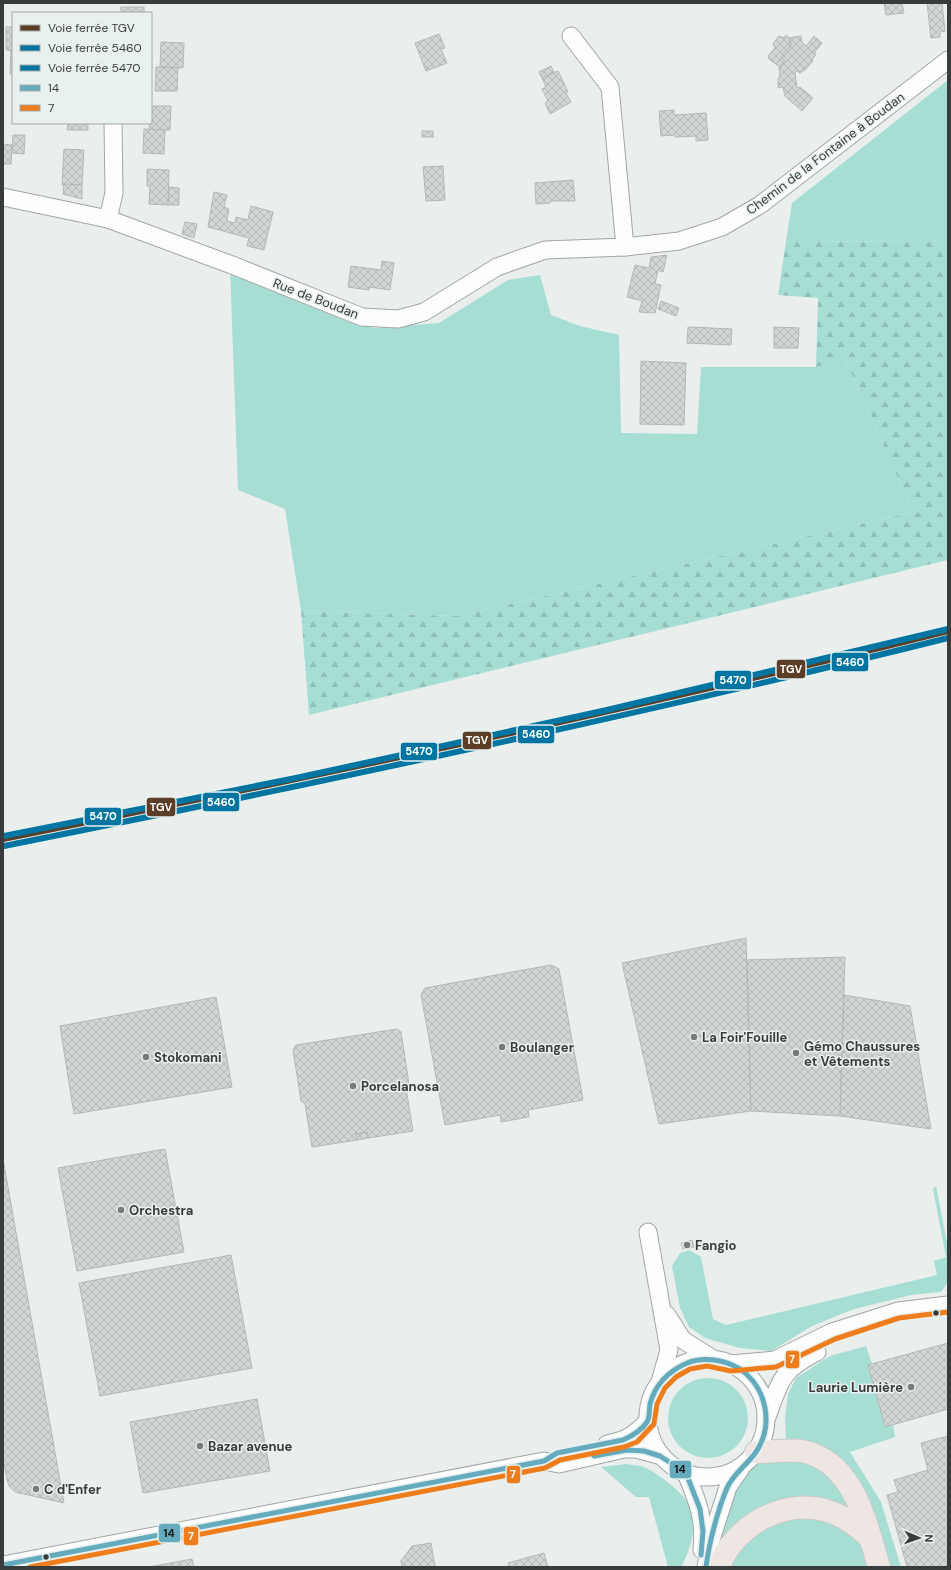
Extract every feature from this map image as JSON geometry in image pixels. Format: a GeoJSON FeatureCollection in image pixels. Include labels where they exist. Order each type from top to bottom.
{"type":"FeatureCollection","features":[{"type":"Feature","properties":{"kind":"highway"},"geometry":{"type":"LineString","coordinates":[[749,1459],[796,1451],[812,1454],[822,1458],[833,1467],[851,1489],[859,1503],[879,1567]]}},
{"type":"Feature","properties":{"kind":"highway"},"geometry":{"type":"LineString","coordinates":[[719,1567],[723,1555],[739,1533],[766,1516],[787,1510],[802,1508],[826,1510],[856,1525],[871,1539]]}},
{"type":"Feature","properties":{"kind":"street"},"geometry":{"type":"LineString","coordinates":[[572,36],[610,87],[625,247]]}},
{"type":"Feature","properties":{"kind":"street","name":"Chemin de la Fontaine à Boudan"},"geometry":{"type":"LineString","coordinates":[[625,247],[679,241],[722,227],[753,209],[948,60]]}},
{"type":"Feature","properties":{"kind":"street"},"geometry":{"type":"LineString","coordinates":[[108,219],[114,193],[113,124]]}},
{"type":"Feature","properties":{"kind":"street","name":"Rue de Boudan"},"geometry":{"type":"LineString","coordinates":[[3,197],[108,219],[232,265],[362,317],[398,319],[424,312],[497,267],[545,250],[625,247]]}},
{"type":"Feature","properties":{"kind":"street"},"geometry":{"type":"LineString","coordinates":[[648,1232],[669,1350],[659,1384],[650,1402],[648,1421],[651,1436],[662,1456],[677,1469],[686,1473],[712,1478],[725,1475],[749,1459]]}},
{"type":"Feature","properties":{"kind":"street"},"geometry":{"type":"LineString","coordinates":[[658,1283],[668,1320],[683,1340],[713,1359]]}},
{"type":"Feature","properties":{"kind":"street"},"geometry":{"type":"LineString","coordinates":[[731,1364],[775,1360],[832,1332],[898,1311],[948,1305]]}},
{"type":"Feature","properties":{"kind":"street"},"geometry":{"type":"LineString","coordinates":[[766,1417],[784,1375],[798,1362],[838,1342],[900,1322],[948,1316]]}},
{"type":"Feature","properties":{"kind":"street"},"geometry":{"type":"LineString","coordinates":[[659,1384],[672,1371],[683,1364],[701,1359],[713,1359],[731,1364],[742,1370],[755,1383],[764,1399],[766,1417],[764,1436],[728,1487],[711,1540],[706,1567]]}},
{"type":"Feature","properties":{"kind":"street"},"geometry":{"type":"LineString","coordinates":[[544,1462],[557,1453],[623,1440],[633,1436],[648,1421]]}},
{"type":"Feature","properties":{"kind":"street"},"geometry":{"type":"LineString","coordinates":[[3,1565],[544,1462],[559,1464],[624,1450],[636,1449],[662,1456]]}},
{"type":"Feature","properties":{"kind":"street"},"geometry":{"type":"LineString","coordinates":[[686,1473],[700,1508],[702,1521],[701,1567]]}},
{"type":"Feature","properties":{"kind":"green space"},"geometry":{"type":"Polygon","coordinates":[[[948,80],[948,242],[786,241],[792,203],[948,80]]]}},
{"type":"Feature","properties":{"kind":"green space"},"geometry":{"type":"Polygon","coordinates":[[[786,241],[948,242],[948,560],[309,715],[301,611],[458,616],[913,512],[846,361],[816,367],[818,298],[778,295],[786,241]]]}},
{"type":"Feature","properties":{"kind":"green space"},"geometry":{"type":"Polygon","coordinates":[[[230,267],[328,311],[374,328],[439,323],[508,280],[540,275],[551,315],[580,326],[619,335],[621,433],[697,434],[701,367],[816,367],[846,361],[913,512],[458,616],[301,611],[285,509],[238,490],[230,267]]]}},
{"type":"Feature","properties":{"kind":"green space"},"geometry":{"type":"Polygon","coordinates":[[[936,1186],[948,1248],[948,1282],[941,1292],[911,1295],[854,1309],[812,1326],[771,1351],[740,1348],[705,1338],[689,1327],[680,1308],[672,1266],[680,1253],[689,1250],[701,1257],[713,1319],[726,1325],[937,1275],[934,1261],[946,1257],[933,1189],[936,1186]]]}},
{"type":"Feature","properties":{"kind":"green space"},"geometry":{"type":"Polygon","coordinates":[[[866,1346],[872,1364],[868,1366],[885,1426],[893,1424],[895,1437],[850,1452],[881,1502],[901,1567],[889,1567],[824,1450],[799,1440],[786,1439],[785,1418],[788,1394],[796,1378],[830,1356],[866,1346]]]}},
{"type":"Feature","properties":{"kind":"green space"},"geometry":{"type":"Polygon","coordinates":[[[708,1378],[723,1381],[736,1390],[745,1403],[748,1418],[745,1433],[736,1446],[723,1455],[708,1458],[693,1455],[680,1446],[671,1433],[668,1418],[671,1403],[680,1390],[693,1381],[708,1378]]]}},
{"type":"Feature","properties":{"kind":"green space"},"geometry":{"type":"Polygon","coordinates":[[[756,1452],[833,1467],[879,1567],[706,1567],[742,1466],[756,1452]]]}},
{"type":"Feature","properties":{"kind":"green space"},"geometry":{"type":"Polygon","coordinates":[[[626,1464],[647,1468],[675,1488],[689,1505],[693,1520],[692,1537],[688,1553],[681,1567],[668,1567],[649,1497],[636,1497],[601,1467],[626,1464]]]}},
{"type":"Feature","properties":{"kind":"building"},"geometry":{"type":"Polygon","coordinates":[[[884,3],[902,3],[904,13],[886,15],[884,3]]]}},
{"type":"Feature","properties":{"kind":"building"},"geometry":{"type":"Polygon","coordinates":[[[927,3],[942,3],[945,31],[940,32],[940,37],[931,38],[927,3]]]}},
{"type":"Feature","properties":{"kind":"building"},"geometry":{"type":"Polygon","coordinates":[[[121,7],[144,7],[144,12],[121,12],[121,7]]]}},
{"type":"Feature","properties":{"kind":"building"},"geometry":{"type":"Polygon","coordinates":[[[6,27],[12,27],[12,51],[6,50],[6,27]]]}},
{"type":"Feature","properties":{"kind":"building"},"geometry":{"type":"Polygon","coordinates":[[[439,34],[445,48],[441,49],[447,63],[426,71],[415,43],[439,34]]]}},
{"type":"Feature","properties":{"kind":"building"},"geometry":{"type":"Polygon","coordinates":[[[786,35],[789,38],[791,45],[781,57],[785,61],[780,67],[769,59],[768,56],[775,48],[773,44],[779,36],[784,38],[786,35]]]}},
{"type":"Feature","properties":{"kind":"building"},"geometry":{"type":"Polygon","coordinates":[[[801,36],[802,42],[806,46],[814,36],[822,43],[814,53],[816,54],[812,60],[813,61],[806,69],[800,73],[797,71],[795,73],[797,88],[800,87],[813,98],[802,111],[785,96],[783,87],[778,88],[778,78],[780,78],[779,68],[785,61],[781,57],[791,45],[789,38],[801,36]]]}},
{"type":"Feature","properties":{"kind":"building"},"geometry":{"type":"Polygon","coordinates":[[[161,42],[184,43],[183,68],[160,67],[161,42]]]}},
{"type":"Feature","properties":{"kind":"building"},"geometry":{"type":"Polygon","coordinates":[[[11,51],[12,51],[12,74],[10,74],[11,51]]]}},
{"type":"Feature","properties":{"kind":"building"},"geometry":{"type":"Polygon","coordinates":[[[551,66],[554,72],[542,78],[539,72],[551,66]]]}},
{"type":"Feature","properties":{"kind":"building"},"geometry":{"type":"Polygon","coordinates":[[[156,67],[178,68],[177,91],[155,91],[156,67]]]}},
{"type":"Feature","properties":{"kind":"building"},"geometry":{"type":"Polygon","coordinates":[[[558,71],[571,102],[550,114],[545,103],[548,101],[542,89],[546,87],[542,78],[558,71]]]}},
{"type":"Feature","properties":{"kind":"building"},"geometry":{"type":"Polygon","coordinates":[[[152,106],[171,106],[170,130],[149,130],[150,124],[152,124],[152,106]]]}},
{"type":"Feature","properties":{"kind":"building"},"geometry":{"type":"Polygon","coordinates":[[[674,110],[674,115],[706,113],[708,140],[696,141],[696,136],[661,136],[659,111],[674,110]]]}},
{"type":"Feature","properties":{"kind":"building"},"geometry":{"type":"Polygon","coordinates":[[[68,124],[88,124],[88,130],[67,130],[68,124]]]}},
{"type":"Feature","properties":{"kind":"building"},"geometry":{"type":"Polygon","coordinates":[[[144,129],[165,130],[164,154],[143,153],[144,129]]]}},
{"type":"Feature","properties":{"kind":"building"},"geometry":{"type":"Polygon","coordinates":[[[422,131],[433,131],[433,137],[422,137],[422,131]]]}},
{"type":"Feature","properties":{"kind":"building"},"geometry":{"type":"Polygon","coordinates":[[[13,135],[25,135],[24,154],[12,153],[13,135]]]}},
{"type":"Feature","properties":{"kind":"building"},"geometry":{"type":"Polygon","coordinates":[[[3,144],[12,145],[11,164],[3,164],[3,144]]]}},
{"type":"Feature","properties":{"kind":"building"},"geometry":{"type":"Polygon","coordinates":[[[64,149],[84,150],[82,185],[62,185],[64,149]]]}},
{"type":"Feature","properties":{"kind":"building"},"geometry":{"type":"Polygon","coordinates":[[[443,166],[445,200],[426,201],[423,167],[443,166]]]}},
{"type":"Feature","properties":{"kind":"building"},"geometry":{"type":"Polygon","coordinates":[[[147,169],[169,170],[168,205],[149,204],[150,186],[147,186],[147,169]]]}},
{"type":"Feature","properties":{"kind":"building"},"geometry":{"type":"Polygon","coordinates":[[[573,180],[575,201],[550,201],[550,203],[536,204],[535,183],[573,180]]]}},
{"type":"Feature","properties":{"kind":"building"},"geometry":{"type":"Polygon","coordinates":[[[64,184],[82,185],[82,199],[63,194],[64,184]]]}},
{"type":"Feature","properties":{"kind":"building"},"geometry":{"type":"Polygon","coordinates":[[[169,187],[179,188],[179,205],[168,205],[169,187]]]}},
{"type":"Feature","properties":{"kind":"building"},"geometry":{"type":"Polygon","coordinates":[[[214,192],[227,195],[224,207],[229,209],[227,221],[235,223],[236,217],[248,220],[251,206],[273,212],[264,250],[247,246],[249,238],[208,227],[214,192]]]}},
{"type":"Feature","properties":{"kind":"building"},"geometry":{"type":"Polygon","coordinates":[[[185,222],[197,224],[194,238],[182,234],[185,222]]]}},
{"type":"Feature","properties":{"kind":"building"},"geometry":{"type":"Polygon","coordinates":[[[667,255],[663,272],[658,270],[655,284],[661,285],[655,313],[639,312],[642,301],[627,297],[635,265],[649,268],[651,257],[667,255]]]}},
{"type":"Feature","properties":{"kind":"building"},"geometry":{"type":"Polygon","coordinates":[[[382,261],[394,263],[390,290],[369,287],[369,290],[348,287],[351,266],[381,270],[382,261]]]}},
{"type":"Feature","properties":{"kind":"building"},"geometry":{"type":"Polygon","coordinates":[[[661,301],[679,308],[676,316],[658,309],[661,301]]]}},
{"type":"Feature","properties":{"kind":"building"},"geometry":{"type":"Polygon","coordinates":[[[688,327],[732,329],[731,345],[687,343],[688,327]]]}},
{"type":"Feature","properties":{"kind":"building"},"geometry":{"type":"Polygon","coordinates":[[[774,327],[799,328],[798,348],[774,348],[774,327]]]}},
{"type":"Feature","properties":{"kind":"building"},"geometry":{"type":"Polygon","coordinates":[[[641,361],[686,363],[684,425],[640,424],[641,361]]]}},
{"type":"Feature","properties":{"kind":"building","name":"La Foir'Fouille"},"geometry":{"type":"Polygon","coordinates":[[[746,938],[751,1111],[659,1124],[622,963],[746,938]]]}},
{"type":"Feature","properties":{"kind":"building","name":"Gémo Chaussures et Vêtements"},"geometry":{"type":"Polygon","coordinates":[[[845,957],[840,1116],[751,1111],[747,960],[845,957]]]}},
{"type":"Feature","properties":{"kind":"building","name":"Boulanger"},"geometry":{"type":"Polygon","coordinates":[[[551,965],[559,969],[583,1100],[528,1110],[529,1117],[501,1122],[500,1115],[445,1125],[421,995],[425,988],[551,965]]]}},
{"type":"Feature","properties":{"kind":"building"},"geometry":{"type":"Polygon","coordinates":[[[844,995],[910,1006],[931,1129],[840,1116],[844,995]]]}},
{"type":"Feature","properties":{"kind":"building","name":"Stokomani"},"geometry":{"type":"Polygon","coordinates":[[[216,997],[232,1087],[74,1114],[60,1026],[216,997]]]}},
{"type":"Feature","properties":{"kind":"building","name":"Porcelanosa"},"geometry":{"type":"Polygon","coordinates":[[[397,1029],[401,1032],[409,1084],[406,1088],[413,1131],[368,1138],[367,1132],[356,1134],[357,1140],[312,1147],[305,1104],[301,1101],[293,1050],[296,1045],[397,1029]]]}},
{"type":"Feature","properties":{"kind":"building"},"geometry":{"type":"Polygon","coordinates":[[[367,1132],[368,1138],[357,1140],[356,1134],[367,1132]]]}},
{"type":"Feature","properties":{"kind":"building","name":"Orchestra"},"geometry":{"type":"Polygon","coordinates":[[[165,1149],[184,1252],[77,1271],[58,1168],[165,1149]]]}},
{"type":"Feature","properties":{"kind":"building"},"geometry":{"type":"Polygon","coordinates":[[[3,1159],[64,1503],[15,1492],[9,1486],[3,1458],[3,1159]]]}},
{"type":"Feature","properties":{"kind":"building","name":"Fangio"},"geometry":{"type":"Polygon","coordinates":[[[692,1240],[694,1247],[683,1249],[681,1243],[692,1240]]]}},
{"type":"Feature","properties":{"kind":"building"},"geometry":{"type":"Polygon","coordinates":[[[231,1255],[252,1368],[100,1396],[79,1283],[231,1255]]]}},
{"type":"Feature","properties":{"kind":"building","name":"Laurie Lumière"},"geometry":{"type":"Polygon","coordinates":[[[948,1343],[948,1409],[885,1427],[868,1365],[948,1343]]]}},
{"type":"Feature","properties":{"kind":"building","name":"Bazar avenue"},"geometry":{"type":"Polygon","coordinates":[[[257,1399],[270,1471],[143,1493],[130,1422],[257,1399]]]}},
{"type":"Feature","properties":{"kind":"building"},"geometry":{"type":"Polygon","coordinates":[[[948,1436],[948,1566],[907,1567],[887,1495],[898,1492],[894,1480],[928,1470],[921,1443],[948,1436]]]}},
{"type":"Feature","properties":{"kind":"building"},"geometry":{"type":"Polygon","coordinates":[[[431,1543],[435,1567],[402,1567],[401,1561],[412,1546],[431,1543]]]}},
{"type":"Feature","properties":{"kind":"building"},"geometry":{"type":"Polygon","coordinates":[[[544,1553],[548,1567],[509,1567],[508,1563],[544,1553]]]}},
{"type":"Feature","properties":{"kind":"building"},"geometry":{"type":"Polygon","coordinates":[[[192,1559],[194,1567],[149,1567],[192,1559]]]}},
{"type":"Feature","properties":{"kind":"rail line","name":"5470"},"geometry":{"type":"LineString","coordinates":[[4,836],[296,778],[607,710],[948,629]]}},
{"type":"Feature","properties":{"kind":"rail line","name":"TGV"},"geometry":{"type":"LineString","coordinates":[[3,839],[477,741],[713,688],[948,631]]}},
{"type":"Feature","properties":{"kind":"rail line","name":"5460"},"geometry":{"type":"LineString","coordinates":[[4,846],[477,748],[713,695],[948,638]]}},
{"type":"Feature","properties":{"kind":"transit line","name":"7"},"geometry":{"type":"LineString","coordinates":[[30,1567],[545,1468],[560,1460],[624,1447],[637,1442],[654,1424],[657,1404],[665,1388],[676,1377],[690,1369],[707,1366],[731,1371],[776,1367],[835,1339],[899,1318],[948,1312]]}},
{"type":"Feature","properties":{"kind":"transit line","name":"14"},"geometry":{"type":"LineString","coordinates":[[3,1565],[544,1461],[557,1453],[623,1440],[636,1433],[647,1422],[652,1397],[659,1385],[669,1374],[687,1363],[707,1359],[728,1363],[740,1369],[749,1377],[762,1396],[766,1419],[762,1441],[756,1452],[733,1478],[727,1488],[714,1526],[706,1567]]}},
{"type":"Feature","properties":{"kind":"transit line","name":"14"},"geometry":{"type":"LineString","coordinates":[[594,1456],[627,1450],[644,1451],[660,1456],[686,1473],[700,1509],[703,1531],[701,1555]]}},
{"type":"Feature","properties":{"kind":"place","name":"La Foir'Fouille"},"geometry":{"type":"Point","coordinates":[694,1037]}},
{"type":"Feature","properties":{"kind":"place","name":"Boulanger"},"geometry":{"type":"Point","coordinates":[502,1047]}},
{"type":"Feature","properties":{"kind":"place","name":"Gémo Chaussures et Vêtements"},"geometry":{"type":"Point","coordinates":[796,1053]}},
{"type":"Feature","properties":{"kind":"place","name":"Stokomani"},"geometry":{"type":"Point","coordinates":[146,1057]}},
{"type":"Feature","properties":{"kind":"place","name":"Porcelanosa"},"geometry":{"type":"Point","coordinates":[353,1086]}},
{"type":"Feature","properties":{"kind":"place","name":"Orchestra"},"geometry":{"type":"Point","coordinates":[121,1210]}},
{"type":"Feature","properties":{"kind":"place","name":"Fangio"},"geometry":{"type":"Point","coordinates":[687,1245]}},
{"type":"Feature","properties":{"kind":"place","name":"Laurie Lumière"},"geometry":{"type":"Point","coordinates":[911,1387]}},
{"type":"Feature","properties":{"kind":"place","name":"Bazar avenue"},"geometry":{"type":"Point","coordinates":[200,1446]}},
{"type":"Feature","properties":{"kind":"place","name":"C d'Enfer"},"geometry":{"type":"Point","coordinates":[36,1489]}}]}
